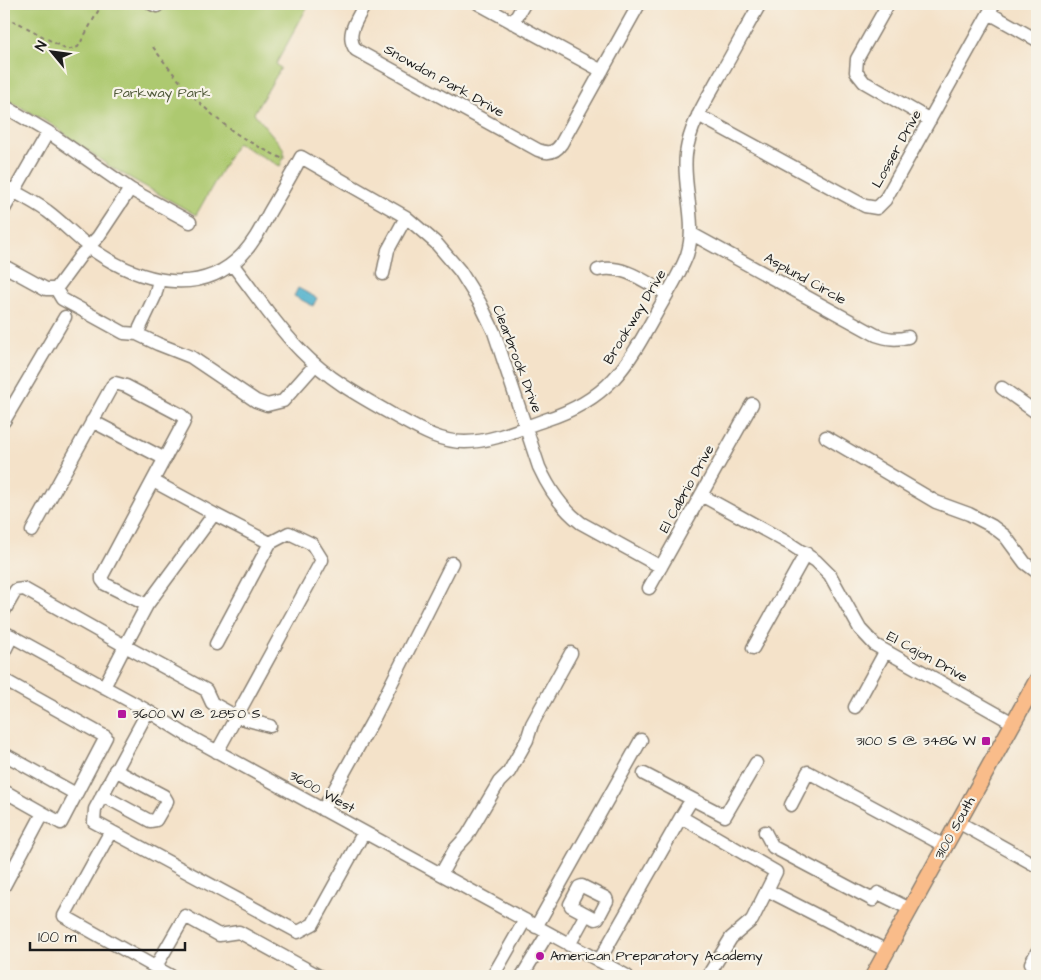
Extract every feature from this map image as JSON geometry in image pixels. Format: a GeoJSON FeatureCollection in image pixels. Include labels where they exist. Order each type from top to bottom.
{"type":"FeatureCollection","features":[{"type":"Feature","properties":{"kind":"main road","name":"3100 South"},"geometry":{"type":"LineString","coordinates":[[873,976],[1037,680]]}},
{"type":"Feature","properties":{"kind":"street"},"geometry":{"type":"LineString","coordinates":[[152,4],[157,6],[158,4]]}},
{"type":"Feature","properties":{"kind":"street","name":"Snowdon Park Drive"},"geometry":{"type":"LineString","coordinates":[[365,4],[351,33],[351,43],[360,52],[544,152],[553,151],[561,144],[602,71]]}},
{"type":"Feature","properties":{"kind":"street"},"geometry":{"type":"LineString","coordinates":[[479,4],[602,71],[639,4]]}},
{"type":"Feature","properties":{"kind":"street"},"geometry":{"type":"LineString","coordinates":[[514,23],[524,4]]}},
{"type":"Feature","properties":{"kind":"street","name":"Brookway Drive"},"geometry":{"type":"LineString","coordinates":[[232,264],[290,340],[316,365],[346,388],[439,438],[465,442],[481,440],[527,427],[574,410],[606,388],[636,350],[686,256],[692,234],[690,198],[685,174],[690,135],[698,115],[760,4]]}},
{"type":"Feature","properties":{"kind":"street"},"geometry":{"type":"LineString","coordinates":[[888,4],[857,59],[856,72],[864,82],[930,120]]}},
{"type":"Feature","properties":{"kind":"street"},"geometry":{"type":"LineString","coordinates":[[992,8],[1037,40]]}},
{"type":"Feature","properties":{"kind":"street","name":"Losser Drive"},"geometry":{"type":"LineString","coordinates":[[698,115],[865,206],[873,208],[883,204],[992,8]]}},
{"type":"Feature","properties":{"kind":"street"},"geometry":{"type":"LineString","coordinates":[[4,106],[48,132],[130,189],[190,222]]}},
{"type":"Feature","properties":{"kind":"street"},"geometry":{"type":"LineString","coordinates":[[4,209],[9,188],[48,132]]}},
{"type":"Feature","properties":{"kind":"street","name":"Clearbrook Drive"},"geometry":{"type":"LineString","coordinates":[[232,264],[257,235],[301,157],[406,216],[449,257],[480,302],[494,332],[539,467],[556,498],[572,516],[597,533],[661,567]]}},
{"type":"Feature","properties":{"kind":"street"},"geometry":{"type":"LineString","coordinates":[[9,188],[45,210],[89,246],[137,274],[170,282],[194,280],[207,277],[232,264]]}},
{"type":"Feature","properties":{"kind":"street"},"geometry":{"type":"LineString","coordinates":[[56,289],[81,255],[98,237],[130,189]]}},
{"type":"Feature","properties":{"kind":"street"},"geometry":{"type":"LineString","coordinates":[[383,274],[388,250],[406,216]]}},
{"type":"Feature","properties":{"kind":"street","name":"Asplund Circle"},"geometry":{"type":"LineString","coordinates":[[692,234],[876,335],[889,339],[908,337]]}},
{"type":"Feature","properties":{"kind":"street"},"geometry":{"type":"LineString","coordinates":[[4,266],[46,289],[56,289]]}},
{"type":"Feature","properties":{"kind":"street"},"geometry":{"type":"LineString","coordinates":[[598,270],[616,268],[626,271],[667,294]]}},
{"type":"Feature","properties":{"kind":"street"},"geometry":{"type":"LineString","coordinates":[[137,334],[155,296],[159,280]]}},
{"type":"Feature","properties":{"kind":"street"},"geometry":{"type":"LineString","coordinates":[[56,289],[62,299],[124,333],[137,334],[192,357],[256,401],[267,405],[283,401],[316,365]]}},
{"type":"Feature","properties":{"kind":"street"},"geometry":{"type":"LineString","coordinates":[[4,421],[65,317]]}},
{"type":"Feature","properties":{"kind":"street"},"geometry":{"type":"LineString","coordinates":[[32,531],[112,386],[115,384],[126,386],[185,419],[102,576],[105,584],[147,605]]}},
{"type":"Feature","properties":{"kind":"street"},"geometry":{"type":"LineString","coordinates":[[1002,388],[1037,413]]}},
{"type":"Feature","properties":{"kind":"street","name":"El Cabrio Drive"},"geometry":{"type":"LineString","coordinates":[[649,588],[752,404]]}},
{"type":"Feature","properties":{"kind":"street"},"geometry":{"type":"LineString","coordinates":[[92,421],[164,459]]}},
{"type":"Feature","properties":{"kind":"street"},"geometry":{"type":"LineString","coordinates":[[826,438],[936,502],[969,514],[999,531],[1025,563],[1037,572]]}},
{"type":"Feature","properties":{"kind":"street"},"geometry":{"type":"LineString","coordinates":[[153,481],[270,543]]}},
{"type":"Feature","properties":{"kind":"street","name":"El Cajon Drive"},"geometry":{"type":"LineString","coordinates":[[701,495],[806,553],[824,568],[830,575],[860,629],[875,645],[1014,723]]}},
{"type":"Feature","properties":{"kind":"street"},"geometry":{"type":"LineString","coordinates":[[104,687],[147,605],[214,514]]}},
{"type":"Feature","properties":{"kind":"street"},"geometry":{"type":"LineString","coordinates":[[216,644],[270,543],[289,533],[312,544],[322,560],[217,752]]}},
{"type":"Feature","properties":{"kind":"street"},"geometry":{"type":"LineString","coordinates":[[753,648],[806,553]]}},
{"type":"Feature","properties":{"kind":"street"},"geometry":{"type":"LineString","coordinates":[[323,810],[372,722],[452,563]]}},
{"type":"Feature","properties":{"kind":"street"},"geometry":{"type":"LineString","coordinates":[[4,611],[16,590],[24,589],[206,690],[212,703],[236,717],[270,726]]}},
{"type":"Feature","properties":{"kind":"street"},"geometry":{"type":"LineString","coordinates":[[4,652],[8,634]]}},
{"type":"Feature","properties":{"kind":"street","name":"3600 West"},"geometry":{"type":"LineString","coordinates":[[8,634],[148,711],[217,752],[627,976]]}},
{"type":"Feature","properties":{"kind":"street"},"geometry":{"type":"LineString","coordinates":[[855,707],[885,652]]}},
{"type":"Feature","properties":{"kind":"street"},"geometry":{"type":"LineString","coordinates":[[440,874],[455,849],[468,836],[499,782],[509,772],[527,740],[532,724],[571,653]]}},
{"type":"Feature","properties":{"kind":"street"},"geometry":{"type":"LineString","coordinates":[[4,680],[106,737],[61,823],[4,791]]}},
{"type":"Feature","properties":{"kind":"street"},"geometry":{"type":"LineString","coordinates":[[148,711],[95,808],[94,822],[298,932],[313,924],[364,832]]}},
{"type":"Feature","properties":{"kind":"street"},"geometry":{"type":"LineString","coordinates":[[522,976],[542,930],[641,740]]}},
{"type":"Feature","properties":{"kind":"street"},"geometry":{"type":"LineString","coordinates":[[4,754],[76,794]]}},
{"type":"Feature","properties":{"kind":"street"},"geometry":{"type":"LineString","coordinates":[[644,774],[725,816],[756,763]]}},
{"type":"Feature","properties":{"kind":"street"},"geometry":{"type":"LineString","coordinates":[[102,795],[150,821],[156,820],[167,801],[164,796],[115,770]]}},
{"type":"Feature","properties":{"kind":"street"},"geometry":{"type":"LineString","coordinates":[[791,805],[808,772],[945,846]]}},
{"type":"Feature","properties":{"kind":"street"},"geometry":{"type":"LineString","coordinates":[[599,961],[692,799]]}},
{"type":"Feature","properties":{"kind":"street"},"geometry":{"type":"LineString","coordinates":[[4,886],[43,813]]}},
{"type":"Feature","properties":{"kind":"street"},"geometry":{"type":"LineString","coordinates":[[681,817],[776,872],[752,920],[731,938],[708,976]]}},
{"type":"Feature","properties":{"kind":"street"},"geometry":{"type":"LineString","coordinates":[[958,822],[1037,866]]}},
{"type":"Feature","properties":{"kind":"street"},"geometry":{"type":"LineString","coordinates":[[111,831],[64,916],[171,976]]}},
{"type":"Feature","properties":{"kind":"street"},"geometry":{"type":"LineString","coordinates":[[765,832],[773,847],[873,900],[878,893],[910,910]]}},
{"type":"Feature","properties":{"kind":"street"},"geometry":{"type":"LineString","coordinates":[[767,890],[887,951]]}},
{"type":"Feature","properties":{"kind":"street"},"geometry":{"type":"LineString","coordinates":[[570,945],[586,914]]}},
{"type":"Feature","properties":{"kind":"street"},"geometry":{"type":"LineString","coordinates":[[155,968],[185,916],[219,935],[239,932],[319,976]]}},
{"type":"Feature","properties":{"kind":"street"},"geometry":{"type":"LineString","coordinates":[[493,976],[525,920]]}},
{"type":"Feature","properties":{"kind":"street"},"geometry":{"type":"LineString","coordinates":[[1037,952],[1031,963],[1037,966]]}},
{"type":"Feature","properties":{"kind":"path"},"geometry":{"type":"LineString","coordinates":[[4,20],[16,22],[67,50],[78,47],[102,4]]}},
{"type":"Feature","properties":{"kind":"path"},"geometry":{"type":"LineString","coordinates":[[153,47],[168,68],[214,117],[238,135],[285,160]]}},
{"type":"Feature","properties":{"kind":"green space","name":"Parkway Park"},"geometry":{"type":"Polygon","coordinates":[[[4,4],[309,4],[276,64],[281,68],[254,113],[284,149],[284,157],[280,166],[237,143],[196,215],[109,166],[51,124],[4,98],[4,4]]]}},
{"type":"Feature","properties":{"kind":"water"},"geometry":{"type":"Polygon","coordinates":[[[298,288],[317,298],[313,306],[294,296],[298,288]]]}},
{"type":"Feature","properties":{"kind":"place","name":"3600 W @ 2850 S"},"geometry":{"type":"Point","coordinates":[122,714]}},
{"type":"Feature","properties":{"kind":"place","name":"3100 S @ 3486 W"},"geometry":{"type":"Point","coordinates":[986,741]}},
{"type":"Feature","properties":{"kind":"place","name":"American Preparatory Academy"},"geometry":{"type":"Point","coordinates":[540,956]}}]}
